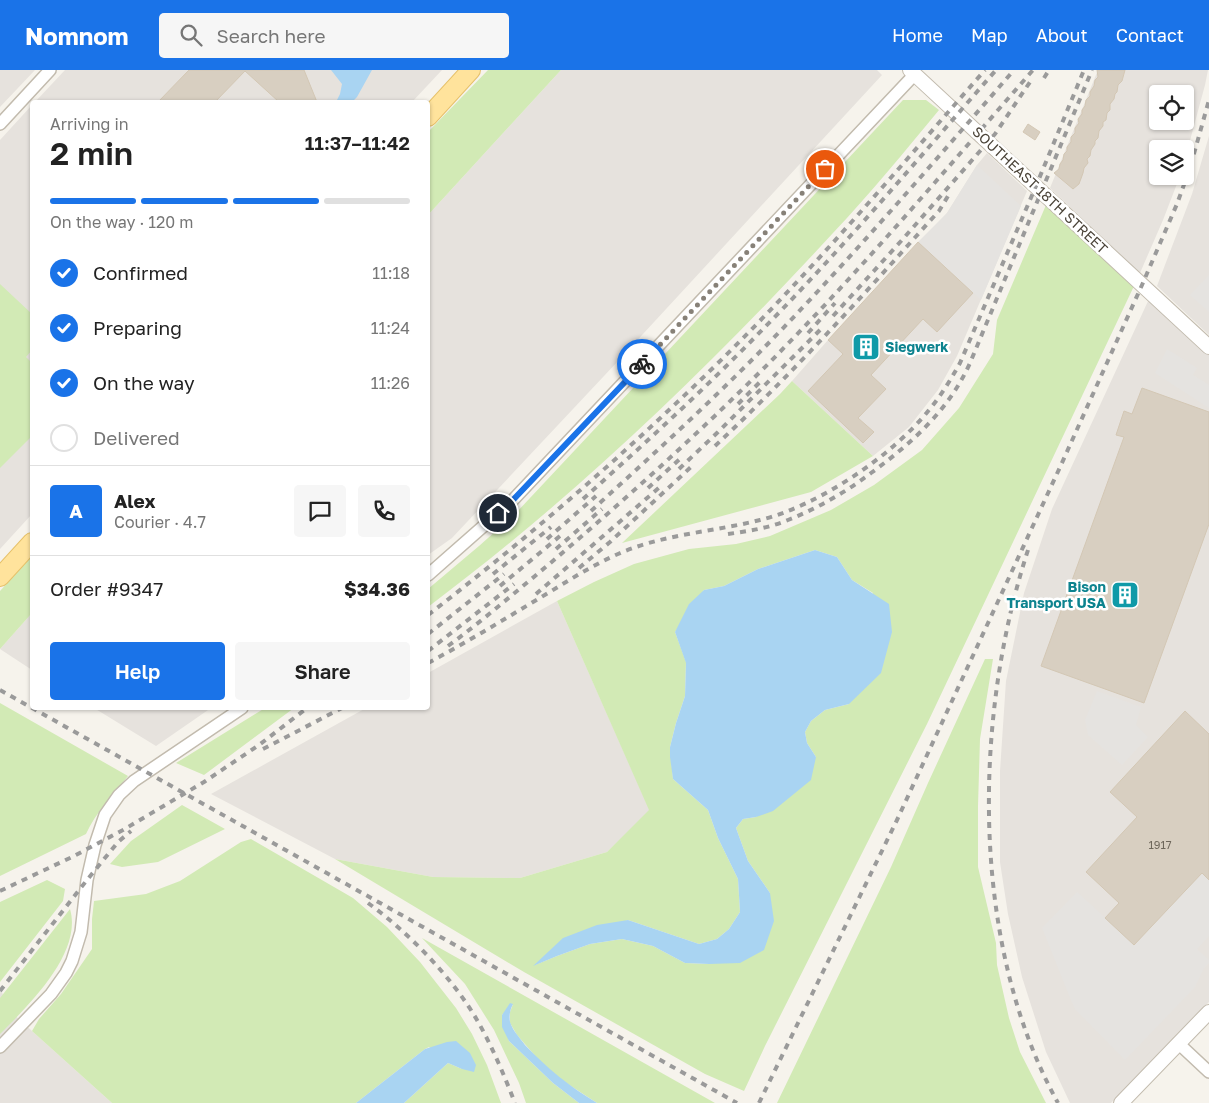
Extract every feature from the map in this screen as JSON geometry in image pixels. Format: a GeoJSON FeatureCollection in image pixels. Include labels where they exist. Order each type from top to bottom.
{"type":"FeatureCollection","features":[{"type":"Feature","properties":{"kind":"main road"},"geometry":{"type":"LineString","coordinates":[[430,114],[471,70]]}},
{"type":"Feature","properties":{"kind":"main road"},"geometry":{"type":"LineString","coordinates":[[0,577],[30,544]]}},
{"type":"Feature","properties":{"kind":"street"},"geometry":{"type":"LineString","coordinates":[[0,124],[50,70]]}},
{"type":"Feature","properties":{"kind":"street"},"geometry":{"type":"LineString","coordinates":[[430,573],[512,501],[912,72]]}},
{"type":"Feature","properties":{"kind":"street","name":"SOUTHEAST 18TH STREET"},"geometry":{"type":"LineString","coordinates":[[912,72],[1209,347]]}},
{"type":"Feature","properties":{"kind":"street"},"geometry":{"type":"LineString","coordinates":[[0,1047],[51,994],[72,961],[81,932],[87,880],[95,845],[105,815],[119,795],[134,781],[239,710]]}},
{"type":"Feature","properties":{"kind":"street"},"geometry":{"type":"LineString","coordinates":[[1121,1103],[1209,1012]]}},
{"type":"Feature","properties":{"kind":"street"},"geometry":{"type":"LineString","coordinates":[[1178,1044],[1209,1072]]}},
{"type":"Feature","properties":{"kind":"shaded area"},"geometry":{"type":"Polygon","coordinates":[[[0,70],[35,70],[0,107],[0,70]]]}},
{"type":"Feature","properties":{"kind":"shaded area"},"geometry":{"type":"Polygon","coordinates":[[[65,70],[442,70],[414,100],[37,100],[65,70]]]}},
{"type":"Feature","properties":{"kind":"shaded area"},"geometry":{"type":"Polygon","coordinates":[[[561,70],[877,70],[882,75],[452,538],[430,554],[430,213],[561,70]]]}},
{"type":"Feature","properties":{"kind":"shaded area"},"geometry":{"type":"Polygon","coordinates":[[[1098,70],[1208,70],[1194,126],[1194,85],[1149,85],[1149,130],[1193,130],[1190,140],[1149,140],[1149,185],[1177,185],[1140,273],[1050,188],[1098,70]]]}},
{"type":"Feature","properties":{"kind":"shaded area"},"geometry":{"type":"Polygon","coordinates":[[[30,107],[30,516],[0,549],[0,140],[30,107]]]}},
{"type":"Feature","properties":{"kind":"shaded area"},"geometry":{"type":"Polygon","coordinates":[[[1209,136],[1209,335],[1157,286],[1192,194],[1209,136]]]}},
{"type":"Feature","properties":{"kind":"shaded area"},"geometry":{"type":"Polygon","coordinates":[[[987,153],[1027,191],[957,356],[938,390],[909,427],[873,456],[792,381],[947,213],[977,165],[987,153]]]}},
{"type":"Feature","properties":{"kind":"shaded area"},"geometry":{"type":"Polygon","coordinates":[[[977,165],[1021,206],[981,300],[918,242],[947,213],[977,165]]]}},
{"type":"Feature","properties":{"kind":"shaded area"},"geometry":{"type":"Polygon","coordinates":[[[1209,275],[1209,312],[1190,295],[1209,275]]]}},
{"type":"Feature","properties":{"kind":"shaded area"},"geometry":{"type":"Polygon","coordinates":[[[1149,299],[1209,355],[1209,1002],[1111,1103],[1070,1103],[1046,1052],[1022,977],[1008,914],[1000,862],[1000,771],[1006,681],[1024,593],[1052,509],[1149,299]]]}},
{"type":"Feature","properties":{"kind":"shaded area"},"geometry":{"type":"Polygon","coordinates":[[[1167,349],[1197,368],[1193,375],[1209,385],[1209,408],[1155,373],[1167,349]]]}},
{"type":"Feature","properties":{"kind":"shaded area"},"geometry":{"type":"Polygon","coordinates":[[[557,601],[650,811],[607,852],[520,878],[433,877],[335,859],[211,794],[362,710],[430,710],[430,672],[557,601]]]}},
{"type":"Feature","properties":{"kind":"shaded area"},"geometry":{"type":"Polygon","coordinates":[[[30,615],[30,669],[0,649],[30,615]]]}},
{"type":"Feature","properties":{"kind":"shaded area"},"geometry":{"type":"Polygon","coordinates":[[[1097,691],[1141,707],[1136,725],[1148,737],[1122,765],[1088,735],[1085,720],[1097,691]]]}},
{"type":"Feature","properties":{"kind":"shaded area"},"geometry":{"type":"Polygon","coordinates":[[[97,710],[208,710],[156,746],[97,710]]]}},
{"type":"Feature","properties":{"kind":"shaded area"},"geometry":{"type":"Polygon","coordinates":[[[1202,873],[1209,880],[1209,936],[1197,949],[1209,960],[1209,963],[1204,968],[1195,987],[1125,1060],[1075,1009],[1042,928],[1077,892],[1135,945],[1202,873]]]}},
{"type":"Feature","properties":{"kind":"shaded area"},"geometry":{"type":"Polygon","coordinates":[[[0,988],[11,1012],[112,1103],[0,1103],[0,988]]]}},
{"type":"Feature","properties":{"kind":"green space"},"geometry":{"type":"Polygon","coordinates":[[[488,70],[561,70],[430,213],[430,130],[488,70]]]}},
{"type":"Feature","properties":{"kind":"green space"},"geometry":{"type":"Polygon","coordinates":[[[903,100],[926,100],[939,110],[860,203],[786,284],[689,382],[588,476],[536,521],[430,605],[430,587],[515,514],[903,100]]]}},
{"type":"Feature","properties":{"kind":"green space"},"geometry":{"type":"Polygon","coordinates":[[[1046,205],[1134,286],[927,724],[744,1091],[705,1074],[524,972],[335,859],[433,877],[520,878],[607,852],[649,810],[557,601],[634,564],[689,549],[736,544],[770,536],[831,510],[874,485],[922,450],[959,408],[993,354],[997,320],[1046,205]],[[815,550],[758,569],[724,586],[704,590],[675,632],[686,662],[685,696],[670,747],[673,779],[708,810],[718,838],[738,879],[740,912],[729,929],[717,939],[699,944],[628,920],[535,965],[590,944],[622,939],[653,946],[685,963],[709,964],[770,893],[748,861],[736,828],[743,819],[756,817],[816,757],[807,743],[805,732],[811,721],[825,710],[849,704],[873,593],[852,580],[837,557],[815,550]]]}},
{"type":"Feature","properties":{"kind":"green space"},"geometry":{"type":"Polygon","coordinates":[[[0,284],[30,312],[30,352],[26,357],[30,361],[30,438],[0,468],[0,284]]]}},
{"type":"Feature","properties":{"kind":"green space"},"geometry":{"type":"Polygon","coordinates":[[[792,381],[873,456],[811,492],[622,543],[780,394],[792,381]]]}},
{"type":"Feature","properties":{"kind":"green space"},"geometry":{"type":"Polygon","coordinates":[[[30,558],[30,615],[0,649],[0,591],[30,558]]]}},
{"type":"Feature","properties":{"kind":"green space"},"geometry":{"type":"Polygon","coordinates":[[[985,659],[993,659],[980,739],[978,867],[996,943],[997,965],[1009,1018],[1020,1052],[1046,1103],[777,1103],[891,867],[985,659]]]}},
{"type":"Feature","properties":{"kind":"green space"},"geometry":{"type":"Polygon","coordinates":[[[0,703],[128,776],[100,811],[86,834],[0,876],[0,703]]]}},
{"type":"Feature","properties":{"kind":"green space"},"geometry":{"type":"Polygon","coordinates":[[[262,710],[291,710],[204,775],[176,763],[262,710]]]}},
{"type":"Feature","properties":{"kind":"green space"},"geometry":{"type":"Polygon","coordinates":[[[182,805],[225,829],[158,862],[122,867],[110,864],[131,841],[182,805]]]}},
{"type":"Feature","properties":{"kind":"green space"},"geometry":{"type":"Polygon","coordinates":[[[251,839],[353,898],[387,927],[420,962],[456,1008],[472,1034],[487,1065],[501,1103],[404,1103],[448,1063],[462,1069],[429,1047],[356,1103],[112,1103],[32,1031],[39,1019],[61,994],[92,949],[94,901],[146,894],[180,881],[241,842],[251,839]]]}},
{"type":"Feature","properties":{"kind":"green space"},"geometry":{"type":"Polygon","coordinates":[[[47,880],[65,889],[63,901],[0,982],[0,902],[47,880]]]}},
{"type":"Feature","properties":{"kind":"green space"},"geometry":{"type":"Polygon","coordinates":[[[70,909],[72,926],[61,961],[38,994],[0,1034],[0,998],[70,909]]]}},
{"type":"Feature","properties":{"kind":"green space"},"geometry":{"type":"Polygon","coordinates":[[[422,938],[715,1103],[597,1103],[557,1077],[517,1035],[510,1023],[510,1012],[513,1004],[502,1015],[509,1041],[553,1083],[579,1103],[526,1103],[519,1083],[494,1030],[465,984],[422,938]]]}},
{"type":"Feature","properties":{"kind":"water"},"geometry":{"type":"Polygon","coordinates":[[[331,70],[372,70],[354,100],[337,100],[342,84],[331,70]]]}},
{"type":"Feature","properties":{"kind":"water"},"geometry":{"type":"Polygon","coordinates":[[[815,550],[837,557],[852,580],[889,604],[892,632],[881,673],[849,704],[825,710],[811,721],[805,732],[807,743],[816,757],[811,780],[773,811],[743,819],[736,828],[748,861],[770,893],[774,921],[764,950],[740,963],[685,963],[653,946],[622,939],[590,944],[533,966],[563,938],[597,925],[628,920],[699,944],[717,939],[729,929],[740,912],[738,879],[718,838],[708,810],[673,779],[670,747],[685,696],[686,663],[675,632],[689,604],[704,590],[724,586],[758,569],[815,550]]]}},
{"type":"Feature","properties":{"kind":"water"},"geometry":{"type":"Polygon","coordinates":[[[510,1003],[513,1004],[510,1022],[525,1045],[559,1077],[597,1103],[579,1103],[553,1083],[509,1041],[502,1027],[502,1015],[510,1003]]]}},
{"type":"Feature","properties":{"kind":"water"},"geometry":{"type":"Polygon","coordinates":[[[456,1041],[470,1053],[476,1065],[474,1072],[448,1063],[404,1103],[356,1103],[425,1049],[456,1041]]]}},
{"type":"Feature","properties":{"kind":"building"},"geometry":{"type":"Polygon","coordinates":[[[189,70],[304,70],[316,100],[277,100],[245,71],[217,100],[160,100],[189,70]]]}},
{"type":"Feature","properties":{"kind":"building"},"geometry":{"type":"Polygon","coordinates":[[[1097,70],[1125,70],[1122,81],[1118,85],[1117,92],[1110,104],[1106,120],[1103,122],[1098,138],[1087,159],[1088,163],[1084,168],[1079,184],[1073,189],[1054,173],[1059,169],[1067,147],[1071,142],[1071,137],[1075,133],[1075,128],[1079,123],[1078,119],[1098,77],[1097,70]]]}},
{"type":"Feature","properties":{"kind":"building"},"geometry":{"type":"Polygon","coordinates":[[[1028,124],[1040,132],[1035,140],[1023,132],[1028,124]]]}},
{"type":"Feature","properties":{"kind":"building","name":"Siegwerk"},"geometry":{"type":"Polygon","coordinates":[[[918,242],[973,293],[937,332],[923,319],[871,375],[886,389],[858,418],[874,432],[863,443],[808,391],[843,354],[828,340],[918,242]]]}},
{"type":"Feature","properties":{"kind":"building","name":"Bison Transport USA"},"geometry":{"type":"Polygon","coordinates":[[[1142,388],[1209,412],[1209,524],[1144,703],[1041,666],[1124,437],[1116,435],[1124,411],[1132,414],[1142,388]]]}},
{"type":"Feature","properties":{"kind":"building"},"geometry":{"type":"Polygon","coordinates":[[[1185,711],[1209,734],[1209,880],[1202,873],[1134,945],[1105,918],[1119,903],[1086,872],[1137,817],[1110,792],[1185,711]]]}},
{"type":"Feature","properties":{"kind":"railway"},"geometry":{"type":"LineString","coordinates":[[430,613],[576,494],[718,363],[821,256],[985,70]]}},
{"type":"Feature","properties":{"kind":"railway"},"geometry":{"type":"LineString","coordinates":[[583,499],[696,395],[792,299],[881,202],[996,70]]}},
{"type":"Feature","properties":{"kind":"railway"},"geometry":{"type":"LineString","coordinates":[[591,511],[716,395],[788,323],[931,166],[1014,70]]}},
{"type":"Feature","properties":{"kind":"railway"},"geometry":{"type":"LineString","coordinates":[[448,646],[503,603],[655,472],[742,390],[871,255],[1033,70]]}},
{"type":"Feature","properties":{"kind":"railway"},"geometry":{"type":"LineString","coordinates":[[1044,78],[1049,70]]}},
{"type":"Feature","properties":{"kind":"railway"},"geometry":{"type":"LineString","coordinates":[[430,662],[609,558],[653,542],[760,520],[782,513],[829,491],[875,461],[895,445],[933,405],[960,363],[1084,70]]}},
{"type":"Feature","properties":{"kind":"railway"},"geometry":{"type":"LineString","coordinates":[[728,534],[781,523],[842,493],[901,450],[940,411],[970,363],[1092,70]]}},
{"type":"Feature","properties":{"kind":"railway"},"geometry":{"type":"LineString","coordinates":[[833,316],[995,134],[1032,79]]}},
{"type":"Feature","properties":{"kind":"railway"},"geometry":{"type":"LineString","coordinates":[[759,1103],[897,820],[1142,285],[1177,204],[1190,168],[1209,100]]}},
{"type":"Feature","properties":{"kind":"railway"},"geometry":{"type":"LineString","coordinates":[[715,446],[797,365],[850,309],[939,211],[948,196]]}},
{"type":"Feature","properties":{"kind":"railway"},"geometry":{"type":"LineString","coordinates":[[808,333],[835,303]]}},
{"type":"Feature","properties":{"kind":"railway"},"geometry":{"type":"LineString","coordinates":[[679,469],[822,328]]}},
{"type":"Feature","properties":{"kind":"railway"},"geometry":{"type":"LineString","coordinates":[[738,404],[763,379]]}},
{"type":"Feature","properties":{"kind":"railway"},"geometry":{"type":"LineString","coordinates":[[648,488],[683,456]]}},
{"type":"Feature","properties":{"kind":"railway"},"geometry":{"type":"LineString","coordinates":[[579,568],[691,467]]}},
{"type":"Feature","properties":{"kind":"railway"},"geometry":{"type":"LineString","coordinates":[[536,594],[661,486]]}},
{"type":"Feature","properties":{"kind":"railway"},"geometry":{"type":"LineString","coordinates":[[547,539],[596,496]]}},
{"type":"Feature","properties":{"kind":"railway"},"geometry":{"type":"LineString","coordinates":[[556,549],[602,509]]}},
{"type":"Feature","properties":{"kind":"railway"},"geometry":{"type":"LineString","coordinates":[[493,574],[551,527]]}},
{"type":"Feature","properties":{"kind":"railway"},"geometry":{"type":"LineString","coordinates":[[500,586],[560,536]]}},
{"type":"Feature","properties":{"kind":"railway"},"geometry":{"type":"LineString","coordinates":[[1028,550],[1010,616],[997,685],[990,757],[989,830],[995,903],[1008,973],[1029,1041],[1058,1103]]}},
{"type":"Feature","properties":{"kind":"railway"},"geometry":{"type":"LineString","coordinates":[[430,632],[504,574]]}},
{"type":"Feature","properties":{"kind":"railway"},"geometry":{"type":"LineString","coordinates":[[430,649],[514,584]]}},
{"type":"Feature","properties":{"kind":"railway"},"geometry":{"type":"LineString","coordinates":[[0,690],[30,707]]}},
{"type":"Feature","properties":{"kind":"railway"},"geometry":{"type":"LineString","coordinates":[[36,710],[737,1103]]}},
{"type":"Feature","properties":{"kind":"railway"},"geometry":{"type":"LineString","coordinates":[[0,891],[72,857],[123,830],[204,782],[259,745],[304,710]]}},
{"type":"Feature","properties":{"kind":"railway"},"geometry":{"type":"LineString","coordinates":[[263,749],[338,710]]}},
{"type":"Feature","properties":{"kind":"railway"},"geometry":{"type":"LineString","coordinates":[[0,991],[118,842],[131,831]]}},
{"type":"Feature","properties":{"kind":"railway"},"geometry":{"type":"LineString","coordinates":[[368,903],[398,927],[428,956],[467,1004],[498,1061],[515,1103]]}},
{"type":"Feature","properties":{"kind":"way so far"},"geometry":{"type":"LineString","coordinates":[[642,364],[825,169]]}},
{"type":"Feature","properties":{"kind":"place","name":"Siegwerk"},"geometry":{"type":"Point","coordinates":[866,347]}},
{"type":"Feature","properties":{"kind":"place","name":"Bison Transport USA"},"geometry":{"type":"Point","coordinates":[1125,595]}},
{"type":"Feature","properties":{"kind":"route"},"geometry":{"type":"LineString","coordinates":[[498,513],[512,501],[642,364]]}}]}
